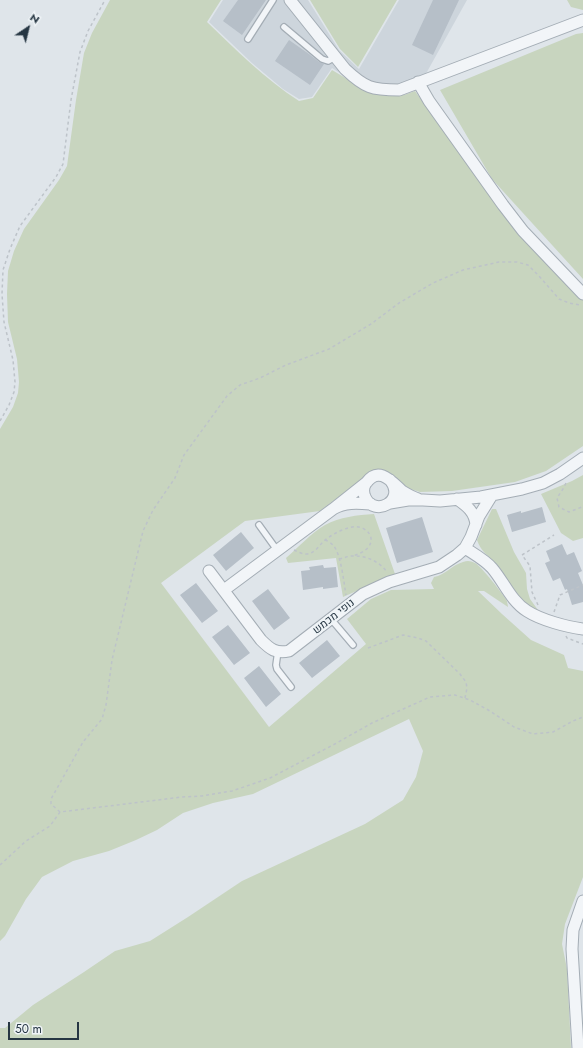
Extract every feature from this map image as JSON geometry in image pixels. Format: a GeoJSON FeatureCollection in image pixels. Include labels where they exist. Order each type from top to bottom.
{"type":"FeatureCollection","features":[{"type":"Feature","properties":{"kind":"street"},"geometry":{"type":"LineString","coordinates":[[290,0],[345,69],[355,78],[364,85],[373,88],[399,90],[583,20]]}},
{"type":"Feature","properties":{"kind":"street"},"geometry":{"type":"LineString","coordinates":[[418,82],[429,101],[502,205],[523,231],[583,294]]}},
{"type":"Feature","properties":{"kind":"street"},"geometry":{"type":"LineString","coordinates":[[390,503],[408,500],[440,501],[481,497],[522,489],[543,483],[560,474],[583,458]]}},
{"type":"Feature","properties":{"kind":"street"},"geometry":{"type":"LineString","coordinates":[[224,590],[333,509],[371,478],[381,475],[386,477],[402,491],[423,500]]}},
{"type":"Feature","properties":{"kind":"street"},"geometry":{"type":"LineString","coordinates":[[333,509],[350,503],[371,504],[381,507],[386,506],[393,499],[395,494],[395,488],[390,480]]}},
{"type":"Feature","properties":{"kind":"street"},"geometry":{"type":"LineString","coordinates":[[367,481],[364,491],[367,500],[371,504]]}},
{"type":"Feature","properties":{"kind":"street","name":"נופי מכמש"},"geometry":{"type":"LineString","coordinates":[[278,651],[289,651],[363,594],[389,582],[439,567],[457,555],[465,548],[486,504],[492,495]]}},
{"type":"Feature","properties":{"kind":"street"},"geometry":{"type":"LineString","coordinates":[[457,499],[466,505],[475,518],[476,525]]}},
{"type":"Feature","properties":{"kind":"street"},"geometry":{"type":"LineString","coordinates":[[465,548],[487,562],[512,597],[526,611],[552,622],[583,629]]}},
{"type":"Feature","properties":{"kind":"street"},"geometry":{"type":"LineString","coordinates":[[208,571],[261,640],[268,646],[278,651]]}},
{"type":"Feature","properties":{"kind":"street"},"geometry":{"type":"LineString","coordinates":[[578,1048],[580,1035],[577,950],[573,930],[583,901]]}},
{"type":"Feature","properties":{"kind":"lane"},"geometry":{"type":"LineString","coordinates":[[248,39],[273,0]]}},
{"type":"Feature","properties":{"kind":"lane"},"geometry":{"type":"LineString","coordinates":[[284,27],[322,59],[328,61],[336,57]]}},
{"type":"Feature","properties":{"kind":"lane"},"geometry":{"type":"LineString","coordinates":[[259,525],[277,550]]}},
{"type":"Feature","properties":{"kind":"lane"},"geometry":{"type":"LineString","coordinates":[[331,619],[353,645]]}},
{"type":"Feature","properties":{"kind":"lane"},"geometry":{"type":"LineString","coordinates":[[278,651],[276,665],[277,669],[291,687]]}},
{"type":"Feature","properties":{"kind":"path"},"geometry":{"type":"LineString","coordinates":[[0,421],[9,405],[14,392],[15,382],[13,360],[4,322],[2,294],[3,270],[20,226],[56,177],[63,164],[71,100],[80,52],[88,31],[105,0]]}},
{"type":"Feature","properties":{"kind":"path"},"geometry":{"type":"LineString","coordinates":[[60,812],[51,804],[51,799],[83,742],[102,719],[106,705],[112,660],[143,531],[153,510],[175,478],[184,455],[227,396],[240,385],[260,378],[286,365],[329,349],[370,324],[399,303],[433,283],[463,270],[499,262],[517,262],[528,265],[559,299],[569,304],[583,304]]}},
{"type":"Feature","properties":{"kind":"path"},"geometry":{"type":"LineString","coordinates":[[566,483],[564,489],[557,498],[559,507],[569,512],[582,507],[583,509]]}},
{"type":"Feature","properties":{"kind":"path"},"geometry":{"type":"LineString","coordinates":[[288,542],[295,551],[306,554],[314,551],[325,540],[340,530],[352,526],[361,527],[368,531],[371,537],[371,543],[367,549],[362,553],[340,559]]}},
{"type":"Feature","properties":{"kind":"path"},"geometry":{"type":"LineString","coordinates":[[554,535],[522,555],[530,566],[532,592],[537,604],[567,638],[583,644]]}},
{"type":"Feature","properties":{"kind":"path"},"geometry":{"type":"LineString","coordinates":[[325,540],[333,544],[340,559],[346,596],[351,603]]}},
{"type":"Feature","properties":{"kind":"path"},"geometry":{"type":"LineString","coordinates":[[353,556],[364,557],[375,561],[383,567],[387,573],[389,582]]}},
{"type":"Feature","properties":{"kind":"path"},"geometry":{"type":"LineString","coordinates":[[552,622],[560,595],[583,585]]}},
{"type":"Feature","properties":{"kind":"path"},"geometry":{"type":"LineString","coordinates":[[368,648],[403,635],[426,641],[460,674],[466,682],[467,688],[465,698]]}},
{"type":"Feature","properties":{"kind":"path"},"geometry":{"type":"LineString","coordinates":[[0,865],[26,841],[50,826],[60,812],[182,797],[202,796],[232,791],[270,778],[372,723],[430,697],[455,695],[465,698],[490,710],[514,727],[534,734],[553,732],[583,717]]}},
{"type":"Feature","properties":{"kind":"shaded area"},"geometry":{"type":"Polygon","coordinates":[[[223,0],[308,0],[339,50],[359,69],[399,0],[467,0],[418,88],[369,91],[332,68],[312,97],[299,99],[283,89],[252,63],[209,22],[223,0]]]}},
{"type":"Feature","properties":{"kind":"green space"},"geometry":{"type":"Polygon","coordinates":[[[110,0],[221,0],[207,22],[263,74],[299,101],[313,98],[332,70],[369,92],[404,95],[415,91],[499,209],[583,300],[583,446],[546,471],[515,482],[452,491],[420,492],[401,486],[394,478],[364,478],[320,511],[245,521],[161,583],[269,727],[366,644],[347,619],[371,599],[391,590],[434,589],[431,583],[434,577],[442,574],[459,563],[466,561],[478,565],[505,598],[508,607],[484,591],[478,591],[502,614],[531,640],[564,655],[568,668],[583,671],[583,877],[565,924],[562,944],[567,969],[571,1048],[0,1048],[0,1028],[5,1028],[33,1005],[115,951],[150,941],[242,881],[365,824],[403,800],[416,777],[423,751],[409,719],[253,794],[213,803],[183,813],[157,830],[136,840],[109,851],[73,861],[42,877],[26,899],[5,936],[0,941],[0,429],[13,407],[18,393],[19,382],[17,359],[8,322],[8,271],[14,251],[24,229],[59,180],[67,166],[84,53],[92,33],[110,0]]]}},
{"type":"Feature","properties":{"kind":"green space"},"geometry":{"type":"Polygon","coordinates":[[[310,0],[397,0],[358,67],[340,49],[310,0]]]}},
{"type":"Feature","properties":{"kind":"green space"},"geometry":{"type":"Polygon","coordinates":[[[567,0],[583,0],[583,10],[571,7],[567,0]]]}},
{"type":"Feature","properties":{"kind":"green space"},"geometry":{"type":"Polygon","coordinates":[[[583,33],[583,279],[492,179],[440,90],[576,34],[583,33]]]}},
{"type":"Feature","properties":{"kind":"green space"},"geometry":{"type":"Polygon","coordinates":[[[583,475],[583,538],[573,541],[561,533],[541,494],[583,475]]]}},
{"type":"Feature","properties":{"kind":"green space"},"geometry":{"type":"Polygon","coordinates":[[[492,509],[496,509],[514,552],[526,573],[527,589],[530,599],[538,610],[523,600],[496,564],[483,550],[477,540],[492,509]]]}},
{"type":"Feature","properties":{"kind":"green space"},"geometry":{"type":"Polygon","coordinates":[[[374,514],[395,574],[343,597],[336,558],[288,563],[286,558],[310,536],[325,525],[349,517],[374,514]]]}},
{"type":"Feature","properties":{"kind":"building"},"geometry":{"type":"Polygon","coordinates":[[[238,0],[266,0],[242,35],[223,21],[238,0]]]}},
{"type":"Feature","properties":{"kind":"building"},"geometry":{"type":"Polygon","coordinates":[[[433,0],[459,0],[433,55],[412,45],[433,0]]]}},
{"type":"Feature","properties":{"kind":"building"},"geometry":{"type":"Polygon","coordinates":[[[289,40],[324,64],[310,85],[275,61],[289,40]]]}},
{"type":"Feature","properties":{"kind":"building"},"geometry":{"type":"Polygon","coordinates":[[[542,507],[546,522],[512,532],[507,515],[542,507]]]}},
{"type":"Feature","properties":{"kind":"building"},"geometry":{"type":"Polygon","coordinates":[[[422,517],[433,552],[397,563],[386,528],[422,517]]]}},
{"type":"Feature","properties":{"kind":"building"},"geometry":{"type":"Polygon","coordinates":[[[241,532],[254,548],[226,571],[213,555],[241,532]]]}},
{"type":"Feature","properties":{"kind":"building"},"geometry":{"type":"Polygon","coordinates":[[[562,544],[567,555],[574,552],[582,571],[578,573],[583,585],[583,602],[572,605],[567,589],[565,590],[560,578],[553,581],[545,563],[550,561],[546,551],[562,544]]]}},
{"type":"Feature","properties":{"kind":"building"},"geometry":{"type":"Polygon","coordinates":[[[323,565],[324,568],[336,567],[338,587],[323,589],[323,587],[303,590],[301,571],[310,570],[309,567],[323,565]]]}},
{"type":"Feature","properties":{"kind":"building"},"geometry":{"type":"Polygon","coordinates":[[[196,583],[218,611],[202,623],[180,595],[196,583]]]}},
{"type":"Feature","properties":{"kind":"building"},"geometry":{"type":"Polygon","coordinates":[[[268,589],[290,618],[274,630],[252,601],[268,589]]]}},
{"type":"Feature","properties":{"kind":"building"},"geometry":{"type":"Polygon","coordinates":[[[228,625],[250,653],[234,665],[212,637],[228,625]]]}},
{"type":"Feature","properties":{"kind":"building"},"geometry":{"type":"Polygon","coordinates":[[[327,640],[340,656],[312,678],[299,663],[327,640]]]}},
{"type":"Feature","properties":{"kind":"building"},"geometry":{"type":"Polygon","coordinates":[[[259,666],[281,694],[266,707],[244,678],[259,666]]]}}]}
